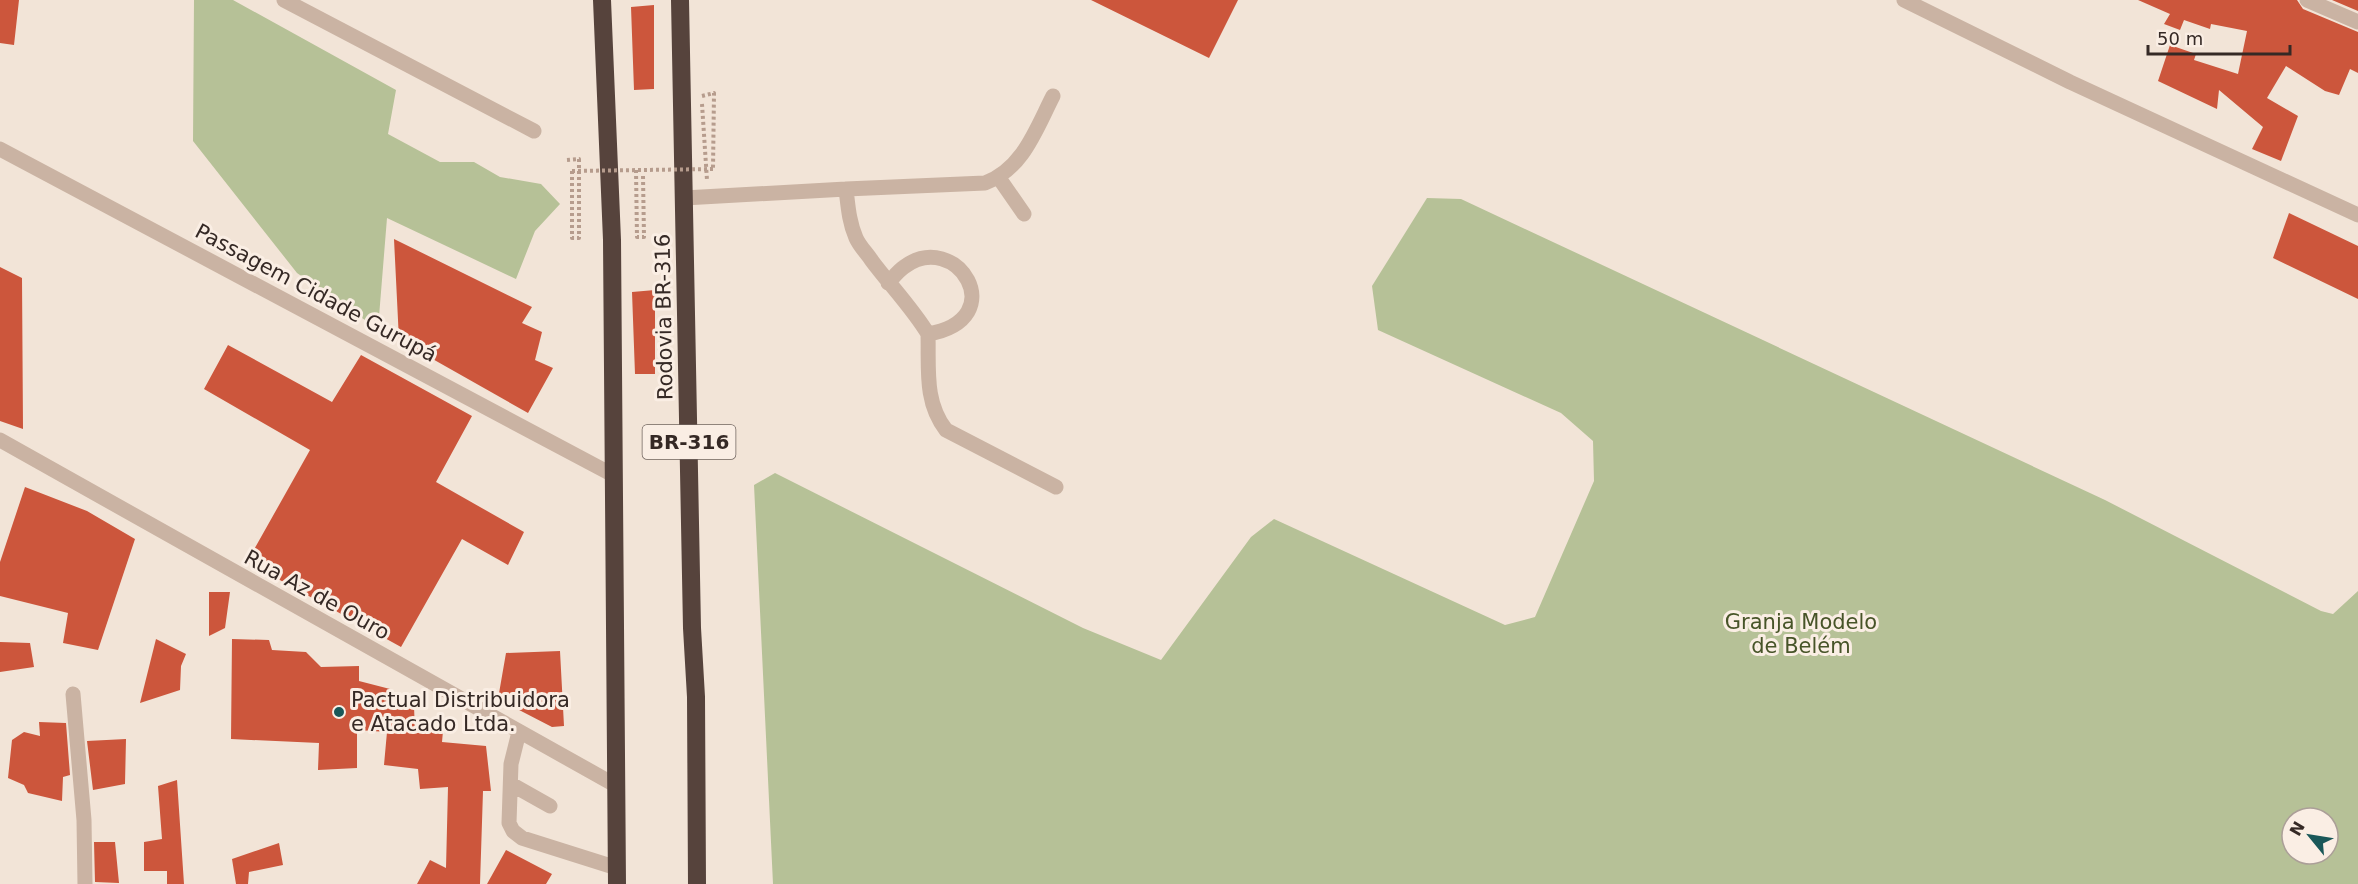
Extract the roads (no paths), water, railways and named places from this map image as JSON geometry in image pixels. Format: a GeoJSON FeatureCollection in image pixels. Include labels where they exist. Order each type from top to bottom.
{"type":"FeatureCollection","features":[{"type":"Feature","properties":{"kind":"highway","name":"BR-316"},"geometry":{"type":"LineString","coordinates":[[602,0],[612,240],[617,876]]}},
{"type":"Feature","properties":{"kind":"highway","name":"Rodovia BR-316"},"geometry":{"type":"LineString","coordinates":[[680,0],[692,628],[696,697],[697,884]]}},
{"type":"Feature","properties":{"kind":"street"},"geometry":{"type":"LineString","coordinates":[[284,0],[534,131]]}},
{"type":"Feature","properties":{"kind":"street"},"geometry":{"type":"LineString","coordinates":[[1904,0],[2070,82],[2358,215]]}},
{"type":"Feature","properties":{"kind":"street"},"geometry":{"type":"LineString","coordinates":[[2307,0],[2358,22]]}},
{"type":"Feature","properties":{"kind":"street"},"geometry":{"type":"LineString","coordinates":[[684,198],[985,183],[999,178],[1020,157],[1053,96]]}},
{"type":"Feature","properties":{"kind":"street","name":"Passagem Cidade Gurupá"},"geometry":{"type":"LineString","coordinates":[[0,149],[613,475]]}},
{"type":"Feature","properties":{"kind":"street"},"geometry":{"type":"LineString","coordinates":[[999,178],[1024,214]]}},
{"type":"Feature","properties":{"kind":"street"},"geometry":{"type":"LineString","coordinates":[[846,189],[849,220],[857,241],[928,334],[930,396],[935,416],[946,430],[1056,487]]}},
{"type":"Feature","properties":{"kind":"street"},"geometry":{"type":"LineString","coordinates":[[888,283],[904,266],[919,259],[937,259],[954,263],[968,276],[974,292],[961,322],[946,331],[928,334]]}},
{"type":"Feature","properties":{"kind":"street","name":"Rua Az de Ouro"},"geometry":{"type":"LineString","coordinates":[[0,440],[615,785]]}},
{"type":"Feature","properties":{"kind":"street"},"geometry":{"type":"LineString","coordinates":[[73,694],[84,820],[85,884]]}},
{"type":"Feature","properties":{"kind":"street"},"geometry":{"type":"LineString","coordinates":[[519,732],[511,764],[509,823],[513,831],[522,838],[617,876]]}},
{"type":"Feature","properties":{"kind":"street"},"geometry":{"type":"LineString","coordinates":[[511,784],[550,806]]}},
{"type":"Feature","properties":{"kind":"place","name":"Pactual Distribuidora e Atacado Ltda."},"geometry":{"type":"Point","coordinates":[339,712]}},
{"type":"Feature","properties":{"kind":"park label","name":"Granja Modelo de Belém"},"geometry":{"type":"Point","coordinates":[1801,634]}}]}
